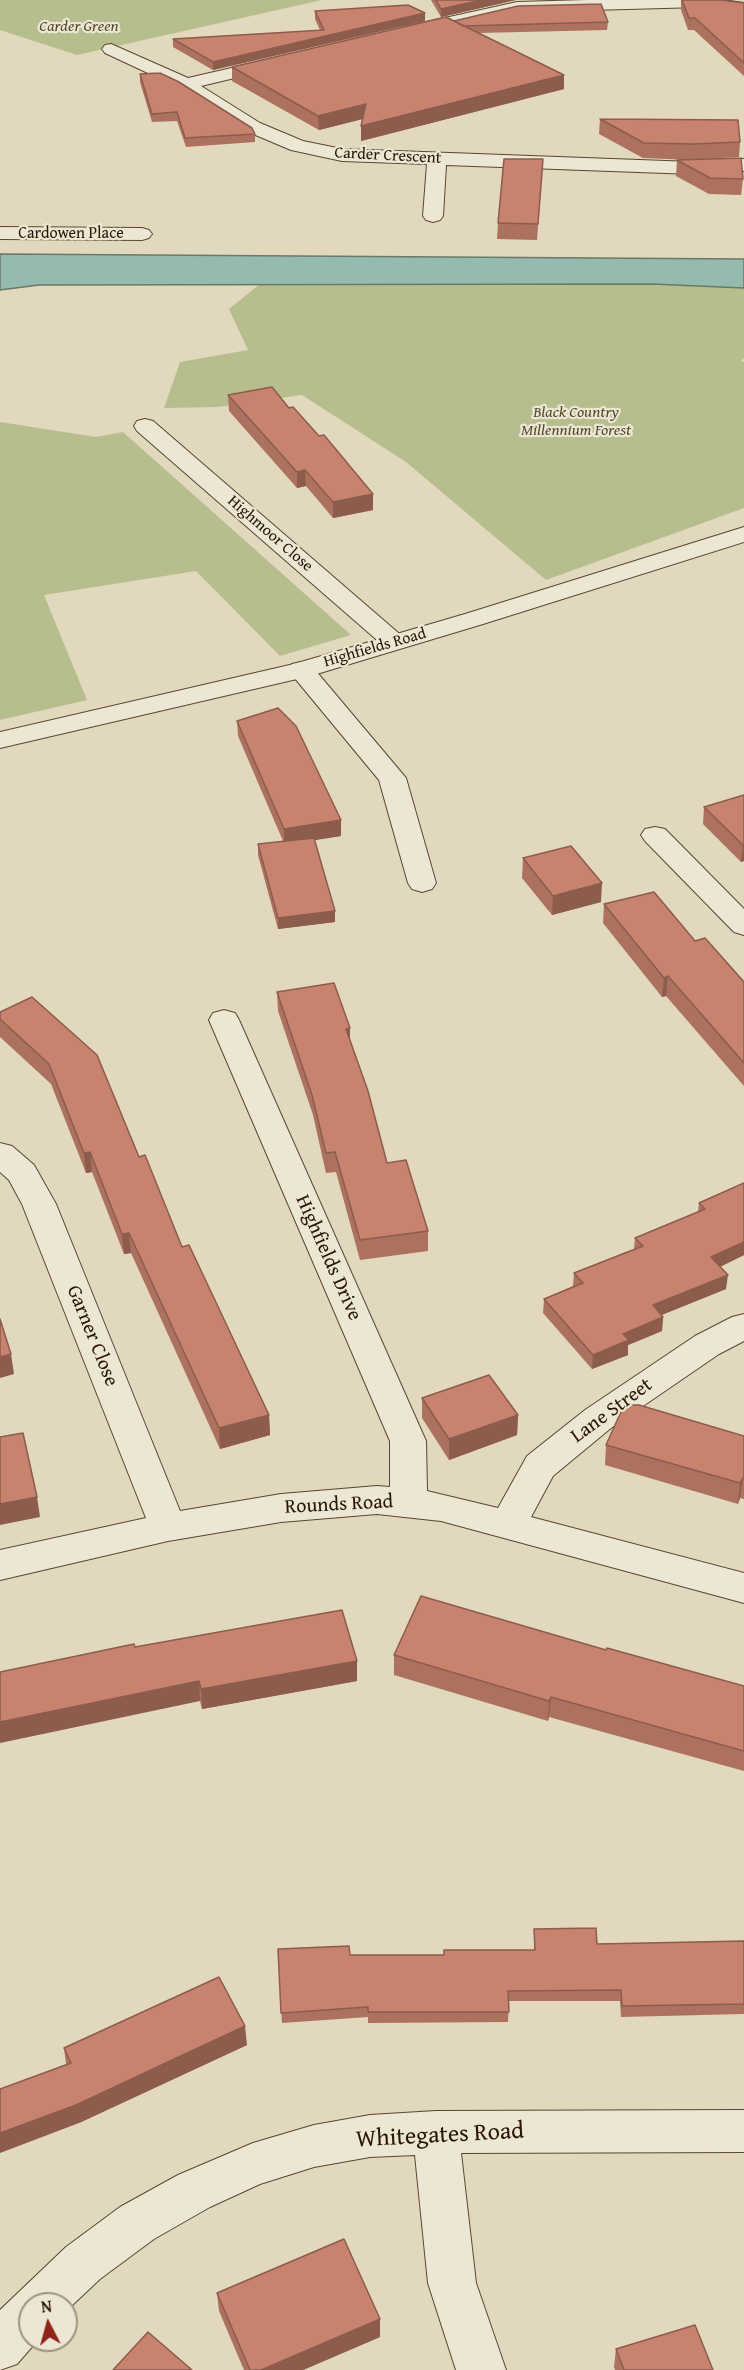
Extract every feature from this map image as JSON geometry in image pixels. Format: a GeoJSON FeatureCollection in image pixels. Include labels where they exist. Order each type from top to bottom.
{"type":"FeatureCollection","features":[{"type":"Feature","properties":{"kind":"street"},"geometry":{"type":"LineString","coordinates":[[390,36],[517,7],[701,2],[744,8]]}},
{"type":"Feature","properties":{"kind":"street","name":"Carder Crescent"},"geometry":{"type":"LineString","coordinates":[[111,49],[186,84],[253,128],[298,146],[342,155],[693,168],[744,165]]}},
{"type":"Feature","properties":{"kind":"street"},"geometry":{"type":"LineString","coordinates":[[186,84],[288,60]]}},
{"type":"Feature","properties":{"kind":"street"},"geometry":{"type":"LineString","coordinates":[[432,216],[437,159]]}},
{"type":"Feature","properties":{"kind":"street","name":"Cardowen Place"},"geometry":{"type":"LineString","coordinates":[[0,233],[142,234]]}},
{"type":"Feature","properties":{"kind":"street","name":"Highmoor Close"},"geometry":{"type":"LineString","coordinates":[[145,426],[394,642]]}},
{"type":"Feature","properties":{"kind":"street","name":"Highfields Road"},"geometry":{"type":"LineString","coordinates":[[0,740],[301,670],[474,620],[744,534]]}},
{"type":"Feature","properties":{"kind":"street"},"geometry":{"type":"LineString","coordinates":[[301,670],[392,778],[422,883]]}},
{"type":"Feature","properties":{"kind":"street"},"geometry":{"type":"LineString","coordinates":[[655,835],[744,926]]}},
{"type":"Feature","properties":{"kind":"street","name":"Highfields Drive"},"geometry":{"type":"LineString","coordinates":[[224,1020],[408,1441],[409,1502]]}},
{"type":"Feature","properties":{"kind":"street","name":"Garner Close"},"geometry":{"type":"LineString","coordinates":[[0,1154],[22,1173],[39,1204],[168,1527]]}},
{"type":"Feature","properties":{"kind":"street","name":"Lane Street"},"geometry":{"type":"LineString","coordinates":[[508,1524],[540,1466],[597,1419],[707,1345],[744,1326]]}},
{"type":"Feature","properties":{"kind":"street","name":"Rounds Road"},"geometry":{"type":"LineString","coordinates":[[0,1565],[168,1527],[281,1508],[344,1501],[409,1502],[441,1507],[508,1524],[744,1588]]}},
{"type":"Feature","properties":{"kind":"street","name":"Whitegates Road"},"geometry":{"type":"LineString","coordinates":[[52,2292],[83,2263],[137,2223],[194,2191],[253,2165],[314,2146],[370,2136],[436,2132],[744,2131]]}},
{"type":"Feature","properties":{"kind":"street"},"geometry":{"type":"LineString","coordinates":[[436,2132],[452,2283],[481,2370]]}},
{"type":"Feature","properties":{"kind":"street"},"geometry":{"type":"LineString","coordinates":[[0,2347],[18,2327]]}},
{"type":"Feature","properties":{"kind":"green space","name":"Carder Green"},"geometry":{"type":"Polygon","coordinates":[[[0,0],[322,0],[77,55],[0,30],[0,0]]]}},
{"type":"Feature","properties":{"kind":"green space","name":"Black Country Millennium Forest"},"geometry":{"type":"Polygon","coordinates":[[[260,284],[652,284],[744,288],[744,358],[741,361],[744,362],[744,508],[546,580],[406,462],[302,395],[218,407],[164,408],[180,362],[248,350],[229,309],[260,284]]]}},
{"type":"Feature","properties":{"kind":"green space"},"geometry":{"type":"Polygon","coordinates":[[[0,422],[96,437],[123,432],[351,635],[280,656],[196,571],[44,595],[87,700],[0,720],[0,422]]]}},
{"type":"Feature","properties":{"kind":"water"},"geometry":{"type":"Polygon","coordinates":[[[0,254],[744,259],[744,288],[652,284],[39,285],[0,290],[0,254]]]}},
{"type":"Feature","properties":{"kind":"building"},"geometry":{"type":"Polygon","coordinates":[[[436,0],[482,0],[441,9],[436,0]]]}},
{"type":"Feature","properties":{"kind":"building"},"geometry":{"type":"Polygon","coordinates":[[[682,0],[720,0],[744,3],[744,63],[695,18],[689,18],[682,0]]]}},
{"type":"Feature","properties":{"kind":"building"},"geometry":{"type":"Polygon","coordinates":[[[601,4],[608,22],[463,26],[454,21],[518,6],[601,4]]]}},
{"type":"Feature","properties":{"kind":"building"},"geometry":{"type":"Polygon","coordinates":[[[408,5],[425,13],[213,62],[173,39],[324,30],[315,11],[408,5]]]}},
{"type":"Feature","properties":{"kind":"building"},"geometry":{"type":"Polygon","coordinates":[[[446,17],[564,75],[361,126],[366,104],[318,116],[232,67],[446,17]]]}},
{"type":"Feature","properties":{"kind":"building"},"geometry":{"type":"Polygon","coordinates":[[[160,73],[179,82],[252,128],[255,134],[185,138],[177,112],[152,114],[140,74],[160,73]]]}},
{"type":"Feature","properties":{"kind":"building"},"geometry":{"type":"Polygon","coordinates":[[[600,119],[738,120],[740,142],[644,143],[600,119]]]}},
{"type":"Feature","properties":{"kind":"building"},"geometry":{"type":"Polygon","coordinates":[[[741,158],[743,179],[710,178],[677,160],[741,158]]]}},
{"type":"Feature","properties":{"kind":"building"},"geometry":{"type":"Polygon","coordinates":[[[504,159],[543,159],[538,224],[498,223],[504,159]]]}},
{"type":"Feature","properties":{"kind":"building"},"geometry":{"type":"Polygon","coordinates":[[[272,387],[289,408],[293,407],[319,436],[324,435],[373,494],[333,502],[305,470],[297,472],[228,395],[272,387]]]}},
{"type":"Feature","properties":{"kind":"building"},"geometry":{"type":"Polygon","coordinates":[[[278,708],[296,726],[341,820],[284,829],[237,721],[278,708]]]}},
{"type":"Feature","properties":{"kind":"building"},"geometry":{"type":"Polygon","coordinates":[[[744,795],[744,844],[743,845],[704,807],[744,795]]]}},
{"type":"Feature","properties":{"kind":"building"},"geometry":{"type":"Polygon","coordinates":[[[314,838],[335,911],[278,918],[258,844],[314,838]]]}},
{"type":"Feature","properties":{"kind":"building"},"geometry":{"type":"Polygon","coordinates":[[[571,846],[602,883],[553,896],[523,858],[571,846]]]}},
{"type":"Feature","properties":{"kind":"building"},"geometry":{"type":"Polygon","coordinates":[[[654,892],[695,941],[705,938],[744,982],[744,1063],[668,976],[664,978],[604,904],[654,892]]]}},
{"type":"Feature","properties":{"kind":"building"},"geometry":{"type":"Polygon","coordinates":[[[334,983],[350,1028],[346,1029],[368,1091],[387,1163],[406,1160],[428,1231],[360,1240],[335,1152],[326,1153],[312,1095],[277,992],[334,983]]]}},
{"type":"Feature","properties":{"kind":"building"},"geometry":{"type":"Polygon","coordinates":[[[32,997],[97,1055],[139,1157],[145,1155],[182,1247],[189,1245],[269,1415],[219,1428],[129,1233],[122,1234],[90,1152],[84,1153],[49,1064],[0,1019],[0,1012],[32,997]]]}},
{"type":"Feature","properties":{"kind":"building"},"geometry":{"type":"Polygon","coordinates":[[[744,1183],[744,1242],[711,1257],[728,1275],[653,1305],[663,1317],[623,1334],[629,1340],[593,1355],[544,1299],[583,1283],[574,1273],[643,1246],[635,1238],[705,1209],[699,1203],[744,1183]]]}},
{"type":"Feature","properties":{"kind":"building"},"geometry":{"type":"Polygon","coordinates":[[[0,1319],[11,1354],[0,1357],[0,1319]]]}},
{"type":"Feature","properties":{"kind":"building"},"geometry":{"type":"Polygon","coordinates":[[[489,1375],[518,1415],[449,1439],[422,1398],[489,1375]]]}},
{"type":"Feature","properties":{"kind":"building"},"geometry":{"type":"Polygon","coordinates":[[[624,1405],[639,1405],[744,1436],[744,1478],[740,1483],[606,1445],[624,1405]]]}},
{"type":"Feature","properties":{"kind":"building"},"geometry":{"type":"Polygon","coordinates":[[[23,1433],[37,1497],[0,1504],[0,1437],[23,1433]]]}},
{"type":"Feature","properties":{"kind":"building"},"geometry":{"type":"Polygon","coordinates":[[[421,1596],[606,1650],[607,1648],[744,1686],[744,1751],[551,1697],[549,1701],[394,1655],[421,1596]]]}},
{"type":"Feature","properties":{"kind":"building"},"geometry":{"type":"Polygon","coordinates":[[[342,1610],[357,1661],[201,1689],[199,1681],[0,1722],[0,1672],[134,1644],[135,1647],[342,1610]]]}},
{"type":"Feature","properties":{"kind":"building"},"geometry":{"type":"Polygon","coordinates":[[[596,1928],[597,1944],[744,1941],[744,2004],[622,2006],[621,1990],[508,1991],[509,2012],[368,2012],[368,2007],[281,2013],[278,1949],[349,1946],[350,1955],[444,1955],[444,1950],[535,1950],[534,1929],[596,1928]]]}},
{"type":"Feature","properties":{"kind":"building"},"geometry":{"type":"Polygon","coordinates":[[[219,1977],[245,2026],[76,2105],[0,2133],[0,2089],[71,2063],[64,2048],[219,1977]]]}},
{"type":"Feature","properties":{"kind":"building"},"geometry":{"type":"Polygon","coordinates":[[[344,2239],[380,2319],[261,2370],[250,2370],[217,2293],[344,2239]]]}},
{"type":"Feature","properties":{"kind":"building"},"geometry":{"type":"Polygon","coordinates":[[[695,2325],[713,2370],[624,2370],[616,2349],[695,2325]]]}},
{"type":"Feature","properties":{"kind":"building"},"geometry":{"type":"Polygon","coordinates":[[[148,2332],[192,2370],[113,2370],[148,2332]]]}}]}
